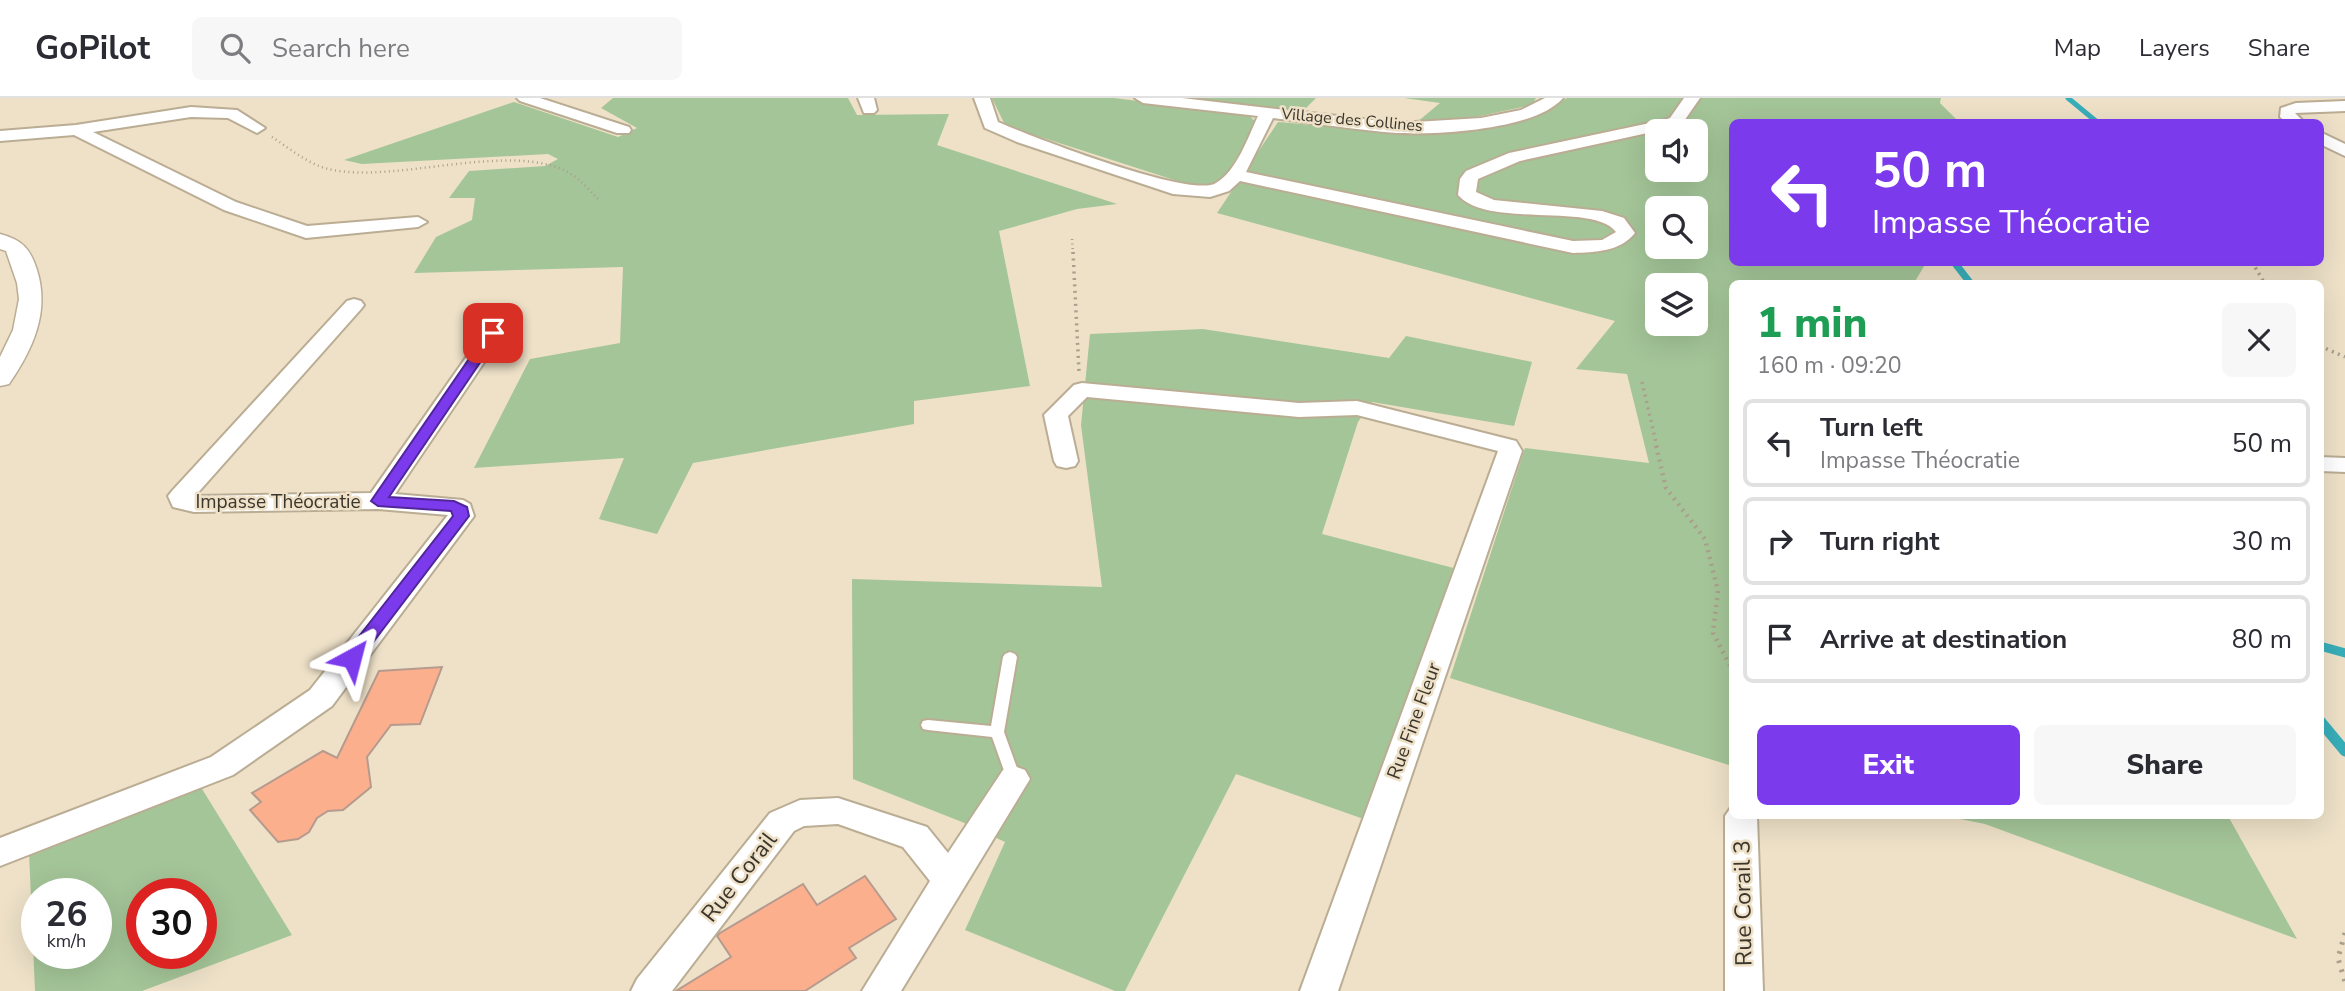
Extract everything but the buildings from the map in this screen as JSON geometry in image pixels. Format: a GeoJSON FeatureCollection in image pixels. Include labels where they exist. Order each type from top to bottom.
{"type":"FeatureCollection","features":[{"type":"Feature","properties":{"kind":"street"},"geometry":{"type":"LineString","coordinates":[[525,98],[623,130]]}},
{"type":"Feature","properties":{"kind":"street"},"geometry":{"type":"LineString","coordinates":[[982,98],[991,125],[1023,139],[1173,189],[1210,192],[1223,187],[1236,174],[1268,113]]}},
{"type":"Feature","properties":{"kind":"street","name":"Village des Collines"},"geometry":{"type":"LineString","coordinates":[[1143,98],[1398,128],[1452,127],[1539,110],[1555,98]]}},
{"type":"Feature","properties":{"kind":"street"},"geometry":{"type":"LineString","coordinates":[[1236,174],[1573,247],[1599,246],[1618,241],[1626,233],[1618,222],[1596,215],[1491,205],[1467,195],[1469,179],[1472,174],[1515,157],[1669,124],[1676,121],[1692,98]]}},
{"type":"Feature","properties":{"kind":"street"},"geometry":{"type":"LineString","coordinates":[[2294,119],[2287,111],[2296,108],[2345,106]]}},
{"type":"Feature","properties":{"kind":"street"},"geometry":{"type":"LineString","coordinates":[[0,136],[76,130],[191,112],[231,113],[257,128]]}},
{"type":"Feature","properties":{"kind":"street"},"geometry":{"type":"LineString","coordinates":[[76,130],[230,206],[306,232],[418,222]]}},
{"type":"Feature","properties":{"kind":"street"},"geometry":{"type":"LineString","coordinates":[[2324,140],[2345,153]]}},
{"type":"Feature","properties":{"kind":"street"},"geometry":{"type":"LineString","coordinates":[[2324,156],[2345,153]]}},
{"type":"Feature","properties":{"kind":"street"},"geometry":{"type":"LineString","coordinates":[[0,241],[16,247],[28,270],[33,308],[15,356],[0,379]]}},
{"type":"Feature","properties":{"kind":"street","name":"Impasse Théocratie"},"geometry":{"type":"LineString","coordinates":[[0,852],[222,766],[321,698],[461,516],[461,510],[454,506],[378,501],[182,502],[181,496],[354,304]]}},
{"type":"Feature","properties":{"kind":"street"},"geometry":{"type":"LineString","coordinates":[[378,501],[493,333]]}},
{"type":"Feature","properties":{"kind":"street"},"geometry":{"type":"LineString","coordinates":[[1066,461],[1056,415],[1082,390]]}},
{"type":"Feature","properties":{"kind":"street","name":"Rue Fine Fleur"},"geometry":{"type":"LineString","coordinates":[[1082,390],[1299,410],[1357,408],[1500,442],[1508,446],[1510,451],[1319,991]]}},
{"type":"Feature","properties":{"kind":"street"},"geometry":{"type":"LineString","coordinates":[[2324,464],[2345,465]]}},
{"type":"Feature","properties":{"kind":"street"},"geometry":{"type":"LineString","coordinates":[[881,991],[1014,779]]}},
{"type":"Feature","properties":{"kind":"street","name":"Rue Corail"},"geometry":{"type":"LineString","coordinates":[[650,991],[782,822],[800,813],[838,811],[915,837],[950,880]]}},
{"type":"Feature","properties":{"kind":"street","name":"Rue Corail 3"},"geometry":{"type":"LineString","coordinates":[[1741,819],[1744,991]]}},
{"type":"Feature","properties":{"kind":"lane"},"geometry":{"type":"LineString","coordinates":[[1010,657],[997,732],[1014,779]]}},
{"type":"Feature","properties":{"kind":"lane"},"geometry":{"type":"LineString","coordinates":[[928,725],[997,732]]}},
{"type":"Feature","properties":{"kind":"path"},"geometry":{"type":"LineString","coordinates":[[257,128],[327,169],[384,172],[499,163],[553,166],[569,173],[598,199]]}},
{"type":"Feature","properties":{"kind":"path"},"geometry":{"type":"LineString","coordinates":[[1072,239],[1077,360],[1082,390]]}},
{"type":"Feature","properties":{"kind":"path"},"geometry":{"type":"LineString","coordinates":[[2324,348],[2345,357]]}},
{"type":"Feature","properties":{"kind":"path"},"geometry":{"type":"LineString","coordinates":[[1642,382],[1666,488],[1705,538],[1718,591],[1713,633],[1729,663]]}},
{"type":"Feature","properties":{"kind":"path"},"geometry":{"type":"LineString","coordinates":[[2345,933],[2337,945],[2339,972],[2345,982]]}},
{"type":"Feature","properties":{"kind":"green space"},"geometry":{"type":"Polygon","coordinates":[[[613,98],[848,98],[857,115],[949,114],[937,145],[1117,204],[1077,209],[999,231],[1030,386],[914,401],[914,424],[693,463],[657,534],[599,519],[624,458],[474,468],[530,359],[620,343],[623,267],[414,273],[436,237],[472,220],[475,198],[449,198],[469,171],[545,166],[558,159],[548,154],[362,164],[344,160],[514,102],[618,137],[637,128],[601,108],[613,98]]]}},
{"type":"Feature","properties":{"kind":"green space"},"geometry":{"type":"Polygon","coordinates":[[[992,98],[1114,98],[1249,115],[1257,124],[1223,179],[1211,185],[1196,187],[1004,123],[992,98]]]}},
{"type":"Feature","properties":{"kind":"green space"},"geometry":{"type":"Polygon","coordinates":[[[1183,98],[1316,98],[1302,112],[1285,112],[1183,98]]]}},
{"type":"Feature","properties":{"kind":"green space"},"geometry":{"type":"Polygon","coordinates":[[[1404,98],[1536,98],[1532,105],[1457,121],[1416,123],[1440,103],[1404,98]]]}},
{"type":"Feature","properties":{"kind":"green space"},"geometry":{"type":"Polygon","coordinates":[[[1567,98],[1941,98],[1940,103],[1956,119],[1729,119],[1729,266],[1924,266],[1916,280],[1729,280],[1729,765],[1450,678],[1525,448],[1649,463],[1627,374],[1576,369],[1615,321],[1217,213],[1278,122],[1404,133],[1471,130],[1538,115],[1567,98]]]}},
{"type":"Feature","properties":{"kind":"green space"},"geometry":{"type":"Polygon","coordinates":[[[1203,329],[1389,358],[1406,336],[1532,362],[1514,426],[1372,402],[1358,422],[1322,534],[1473,573],[1392,829],[1236,774],[1125,991],[1115,991],[965,930],[1005,842],[853,779],[852,579],[1102,587],[1081,425],[1090,334],[1203,329]]]}},
{"type":"Feature","properties":{"kind":"green space"},"geometry":{"type":"Polygon","coordinates":[[[199,784],[292,935],[217,963],[217,878],[126,878],[126,969],[201,969],[142,991],[35,991],[34,969],[112,969],[112,878],[30,878],[29,852],[199,784]]]}},
{"type":"Feature","properties":{"kind":"green space"},"geometry":{"type":"Polygon","coordinates":[[[1960,819],[2230,819],[2297,939],[1985,824],[1960,819]]]}},
{"type":"Feature","properties":{"kind":"waterway"},"geometry":{"type":"LineString","coordinates":[[2068,98],[2093,119]]}},
{"type":"Feature","properties":{"kind":"waterway"},"geometry":{"type":"LineString","coordinates":[[1957,266],[1968,280]]}},
{"type":"Feature","properties":{"kind":"waterway"},"geometry":{"type":"LineString","coordinates":[[2324,647],[2345,653]]}},
{"type":"Feature","properties":{"kind":"waterway"},"geometry":{"type":"LineString","coordinates":[[2324,726],[2345,751]]}},
{"type":"Feature","properties":{"kind":"route"},"geometry":{"type":"LineString","coordinates":[[352,658],[461,516],[461,510],[454,506],[378,501],[493,333]]}}]}
